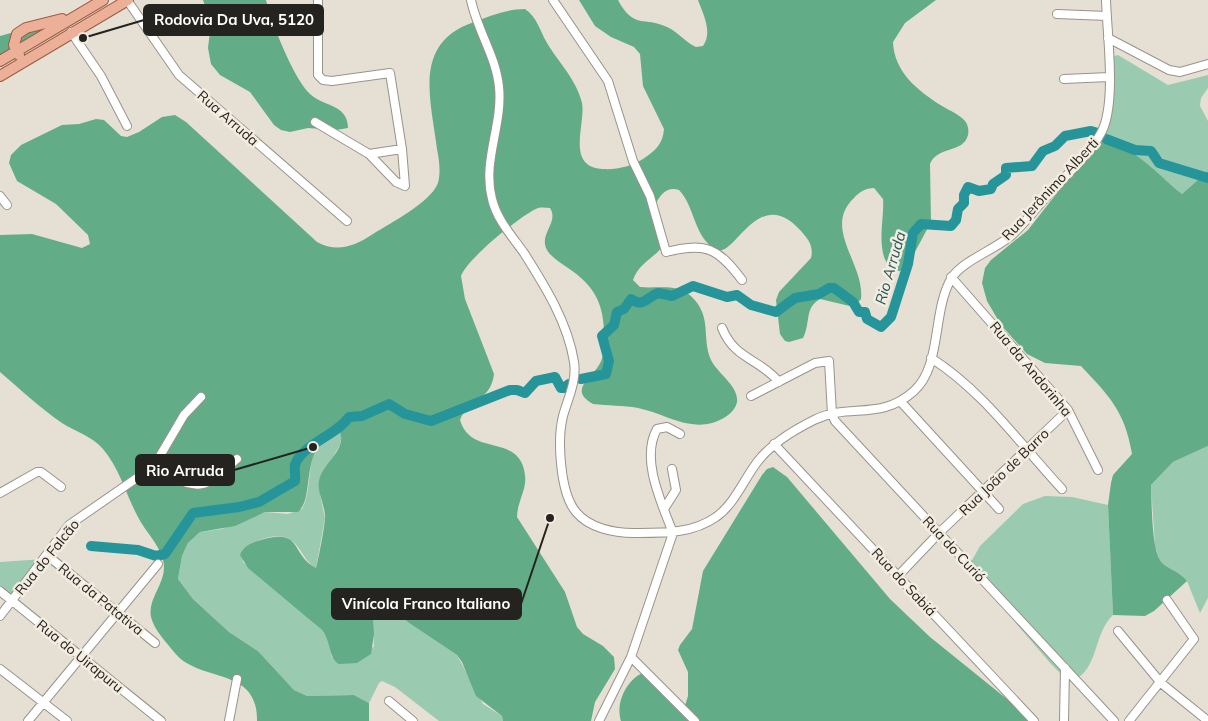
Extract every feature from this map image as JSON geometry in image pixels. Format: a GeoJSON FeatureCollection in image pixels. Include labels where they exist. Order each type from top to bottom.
{"type":"FeatureCollection","features":[{"type":"Feature","properties":{"kind":"main road"},"geometry":{"type":"LineString","coordinates":[[0,62],[102,0]]}},
{"type":"Feature","properties":{"kind":"main road"},"geometry":{"type":"LineString","coordinates":[[0,76],[127,0]]}},
{"type":"Feature","properties":{"kind":"main road"},"geometry":{"type":"LineString","coordinates":[[23,61],[16,51],[15,39],[21,31],[77,14]]}},
{"type":"Feature","properties":{"kind":"street","name":"Rua Arruda"},"geometry":{"type":"LineString","coordinates":[[127,0],[179,75],[347,221]]}},
{"type":"Feature","properties":{"kind":"street"},"geometry":{"type":"LineString","coordinates":[[315,122],[370,154],[396,182],[405,186],[402,149],[390,73],[332,81],[323,80],[318,75],[318,0]]}},
{"type":"Feature","properties":{"kind":"street"},"geometry":{"type":"LineString","coordinates":[[471,0],[473,11],[494,63],[499,86],[499,108],[491,148],[489,176],[492,199],[504,225],[526,256],[561,318],[574,363],[573,387],[562,419],[560,434],[561,458],[569,502],[576,513],[585,520],[614,532],[673,533],[704,523],[722,513],[757,462],[774,444],[817,418],[832,414],[884,409],[901,402],[916,390],[928,372],[940,306],[951,277]]}},
{"type":"Feature","properties":{"kind":"street"},"geometry":{"type":"LineString","coordinates":[[553,0],[608,81],[632,161],[650,196],[666,252],[706,248],[720,255],[742,280]]}},
{"type":"Feature","properties":{"kind":"street","name":"Rua Jerônimo Alberti"},"geometry":{"type":"LineString","coordinates":[[951,277],[1012,234],[1094,145],[1106,122],[1110,98],[1106,0]]}},
{"type":"Feature","properties":{"kind":"street"},"geometry":{"type":"LineString","coordinates":[[1057,14],[1107,16]]}},
{"type":"Feature","properties":{"kind":"street"},"geometry":{"type":"LineString","coordinates":[[71,32],[101,76],[127,126]]}},
{"type":"Feature","properties":{"kind":"street"},"geometry":{"type":"LineString","coordinates":[[1108,38],[1169,70],[1180,72],[1208,64]]}},
{"type":"Feature","properties":{"kind":"street"},"geometry":{"type":"LineString","coordinates":[[1064,78],[1109,76]]}},
{"type":"Feature","properties":{"kind":"street"},"geometry":{"type":"LineString","coordinates":[[370,154],[402,149]]}},
{"type":"Feature","properties":{"kind":"street"},"geometry":{"type":"LineString","coordinates":[[0,196],[7,205]]}},
{"type":"Feature","properties":{"kind":"street","name":"Rua da Andorinha"},"geometry":{"type":"LineString","coordinates":[[951,277],[1068,410],[1098,470]]}},
{"type":"Feature","properties":{"kind":"street"},"geometry":{"type":"LineString","coordinates":[[722,328],[727,341],[733,348],[763,366],[780,382]]}},
{"type":"Feature","properties":{"kind":"street"},"geometry":{"type":"LineString","coordinates":[[931,358],[953,372],[977,394],[1062,489]]}},
{"type":"Feature","properties":{"kind":"street"},"geometry":{"type":"LineString","coordinates":[[752,396],[815,363],[829,360],[832,414]]}},
{"type":"Feature","properties":{"kind":"street","name":"Rua do Falcão"},"geometry":{"type":"LineString","coordinates":[[0,616],[77,518],[148,471],[160,458],[184,415],[201,397]]}},
{"type":"Feature","properties":{"kind":"street"},"geometry":{"type":"LineString","coordinates":[[901,402],[999,509]]}},
{"type":"Feature","properties":{"kind":"street","name":"Rua João de Barro"},"geometry":{"type":"LineString","coordinates":[[898,576],[939,533],[1068,410]]}},
{"type":"Feature","properties":{"kind":"street","name":"Rua do Curió"},"geometry":{"type":"LineString","coordinates":[[832,414],[836,421],[1114,721]]}},
{"type":"Feature","properties":{"kind":"street"},"geometry":{"type":"LineString","coordinates":[[599,721],[631,657],[673,533],[664,509],[652,463],[654,434],[662,427],[668,427],[680,434]]}},
{"type":"Feature","properties":{"kind":"street","name":"Rua do Sabiá"},"geometry":{"type":"LineString","coordinates":[[774,444],[1034,721]]}},
{"type":"Feature","properties":{"kind":"street"},"geometry":{"type":"LineString","coordinates":[[148,471],[164,473],[200,486],[212,481],[237,459]]}},
{"type":"Feature","properties":{"kind":"street"},"geometry":{"type":"LineString","coordinates":[[664,509],[676,490],[672,469]]}},
{"type":"Feature","properties":{"kind":"street"},"geometry":{"type":"LineString","coordinates":[[0,493],[38,472],[41,472],[61,487]]}},
{"type":"Feature","properties":{"kind":"street","name":"Rua da Patativa"},"geometry":{"type":"LineString","coordinates":[[48,556],[155,643]]}},
{"type":"Feature","properties":{"kind":"street"},"geometry":{"type":"LineString","coordinates":[[28,721],[158,564]]}},
{"type":"Feature","properties":{"kind":"street","name":"Rua do Uirapuru"},"geometry":{"type":"LineString","coordinates":[[0,591],[161,721]]}},
{"type":"Feature","properties":{"kind":"street"},"geometry":{"type":"LineString","coordinates":[[1129,721],[1161,684],[1193,641],[1194,636],[1167,600]]}},
{"type":"Feature","properties":{"kind":"street"},"geometry":{"type":"LineString","coordinates":[[1118,631],[1161,684],[1208,721]]}},
{"type":"Feature","properties":{"kind":"street"},"geometry":{"type":"LineString","coordinates":[[631,657],[695,721]]}},
{"type":"Feature","properties":{"kind":"street"},"geometry":{"type":"LineString","coordinates":[[1064,721],[1065,668]]}},
{"type":"Feature","properties":{"kind":"street"},"geometry":{"type":"LineString","coordinates":[[0,669],[67,721]]}},
{"type":"Feature","properties":{"kind":"street"},"geometry":{"type":"LineString","coordinates":[[229,721],[237,679]]}},
{"type":"Feature","properties":{"kind":"street"},"geometry":{"type":"LineString","coordinates":[[388,701],[413,721]]}},
{"type":"Feature","properties":{"kind":"green space"},"geometry":{"type":"Polygon","coordinates":[[[203,0],[266,0],[283,48],[302,84],[313,97],[333,106],[344,114],[348,128],[336,130],[308,128],[290,132],[281,130],[274,125],[250,92],[220,75],[211,64],[208,48],[211,23],[203,0]]]}},
{"type":"Feature","properties":{"kind":"green space"},"geometry":{"type":"Polygon","coordinates":[[[579,0],[618,0],[634,19],[667,27],[696,47],[703,46],[707,35],[706,23],[698,0],[936,0],[905,23],[893,42],[894,53],[898,63],[909,80],[924,94],[960,116],[968,128],[968,135],[961,145],[939,154],[930,164],[931,222],[909,263],[900,271],[895,271],[888,265],[882,248],[883,199],[874,188],[858,194],[845,210],[842,222],[843,234],[861,286],[861,299],[854,307],[820,299],[810,311],[803,338],[789,342],[785,341],[780,334],[776,300],[779,292],[811,258],[811,247],[806,237],[790,221],[775,215],[763,217],[751,224],[732,243],[724,249],[717,250],[709,245],[704,238],[679,190],[671,189],[664,192],[655,205],[666,242],[639,269],[633,280],[640,287],[680,289],[691,296],[702,312],[711,360],[735,391],[737,402],[734,410],[724,418],[702,425],[684,423],[638,408],[593,404],[586,399],[582,394],[582,389],[600,363],[603,352],[603,319],[598,300],[586,283],[553,257],[546,248],[545,237],[552,218],[550,208],[538,208],[520,219],[495,238],[473,259],[461,276],[465,299],[494,374],[489,390],[468,408],[460,420],[466,432],[474,439],[505,449],[514,454],[521,462],[525,480],[517,517],[565,592],[577,627],[583,634],[603,646],[614,657],[615,669],[595,702],[591,721],[503,721],[502,716],[476,696],[462,662],[457,655],[409,623],[386,602],[378,601],[372,606],[374,634],[371,654],[357,663],[339,664],[333,658],[322,630],[248,568],[240,555],[245,548],[258,541],[273,537],[283,537],[289,539],[302,556],[316,568],[325,519],[319,481],[321,474],[341,443],[339,430],[335,429],[316,450],[309,474],[306,496],[298,512],[265,512],[235,526],[200,532],[188,543],[182,556],[178,579],[193,599],[229,632],[258,651],[294,690],[307,696],[354,695],[369,703],[369,721],[257,721],[255,703],[248,691],[238,683],[185,662],[174,652],[155,627],[151,617],[151,610],[163,575],[163,560],[158,548],[138,517],[109,457],[94,441],[54,417],[0,372],[0,235],[32,234],[82,248],[90,244],[88,235],[56,204],[17,181],[9,163],[11,155],[21,145],[62,125],[79,124],[96,119],[104,120],[121,136],[127,137],[139,132],[162,117],[175,115],[186,122],[317,242],[332,247],[346,247],[359,242],[400,218],[419,205],[434,190],[438,183],[440,170],[430,92],[433,58],[441,44],[454,31],[499,13],[525,9],[529,12],[576,86],[582,103],[580,143],[584,161],[591,166],[603,169],[619,168],[639,161],[655,150],[662,139],[664,129],[643,86],[640,54],[634,47],[611,37],[595,26],[579,0]]]}},
{"type":"Feature","properties":{"kind":"green space"},"geometry":{"type":"Polygon","coordinates":[[[40,29],[41,34],[31,45],[0,66],[0,36],[18,31],[40,29]]]}},
{"type":"Feature","properties":{"kind":"green space"},"geometry":{"type":"Polygon","coordinates":[[[1118,55],[1168,85],[1208,75],[1208,88],[1201,98],[1200,106],[1208,121],[1208,171],[1182,194],[1125,148],[1096,143],[1102,135],[1111,61],[1114,56],[1118,55]]]}},
{"type":"Feature","properties":{"kind":"green space"},"geometry":{"type":"Polygon","coordinates":[[[1109,142],[1139,157],[1182,194],[1208,171],[1208,446],[1173,462],[1151,485],[1154,538],[1158,557],[1168,568],[1181,575],[1187,581],[1154,611],[1145,616],[1113,615],[1108,505],[1113,475],[1132,454],[1125,426],[1120,415],[1108,396],[1081,366],[1045,363],[1027,354],[1001,325],[987,301],[982,283],[985,268],[991,260],[1028,230],[1096,143],[1109,142]]]}},
{"type":"Feature","properties":{"kind":"green space"},"geometry":{"type":"Polygon","coordinates":[[[335,429],[339,430],[342,435],[340,445],[334,455],[320,495],[325,518],[316,568],[292,541],[278,536],[255,542],[242,551],[243,562],[322,630],[329,641],[332,657],[374,647],[372,606],[378,601],[386,602],[409,623],[457,655],[483,704],[502,716],[503,721],[439,721],[395,687],[382,681],[379,683],[369,703],[354,695],[307,696],[294,690],[258,651],[229,632],[193,599],[178,579],[182,556],[188,543],[200,532],[222,529],[265,512],[288,514],[302,509],[306,499],[313,457],[317,447],[335,429]]]}},
{"type":"Feature","properties":{"kind":"green space"},"geometry":{"type":"Polygon","coordinates":[[[1208,446],[1208,598],[1200,613],[1187,581],[1160,562],[1155,546],[1151,485],[1173,462],[1208,446]]]}},
{"type":"Feature","properties":{"kind":"green space"},"geometry":{"type":"Polygon","coordinates":[[[773,467],[787,477],[890,599],[930,637],[1034,721],[621,721],[620,707],[624,692],[633,680],[645,672],[685,706],[688,696],[688,672],[678,650],[692,629],[703,571],[762,475],[767,469],[773,467]]]}},
{"type":"Feature","properties":{"kind":"green space"},"geometry":{"type":"Polygon","coordinates":[[[1045,496],[1072,497],[1108,505],[1113,615],[1102,631],[1088,667],[1082,675],[1074,680],[1065,678],[1051,664],[979,580],[971,562],[980,546],[1023,504],[1045,496]]]}},
{"type":"Feature","properties":{"kind":"green space"},"geometry":{"type":"Polygon","coordinates":[[[44,559],[12,599],[0,589],[0,562],[44,559]]]}},
{"type":"Feature","properties":{"kind":"waterway","name":"Rio Arruda"},"geometry":{"type":"LineString","coordinates":[[581,379],[606,374],[609,361],[602,336],[614,325],[617,312],[624,309],[631,299],[642,302],[658,293],[672,296],[693,286],[727,297],[737,295],[751,305],[776,312],[795,298],[819,294],[829,288],[834,288],[853,302],[859,312],[865,312],[867,319],[881,327],[891,317],[908,264],[913,233],[921,224],[951,226],[956,220],[958,209],[964,203],[964,195],[968,187],[979,191],[991,189],[993,184],[1006,175],[1006,168],[1032,166],[1043,151],[1055,146],[1065,136],[1091,131],[1098,133]]}},
{"type":"Feature","properties":{"kind":"waterway","name":"Rio Arruda"},"geometry":{"type":"LineString","coordinates":[[1106,139],[1135,150],[1151,151],[1159,163],[1208,178]]}},
{"type":"Feature","properties":{"kind":"waterway","name":"Rio Arruda"},"geometry":{"type":"LineString","coordinates":[[91,546],[138,550],[156,556],[165,554],[193,513],[239,507],[259,502],[295,481],[295,465],[304,452],[349,417],[362,416],[389,404],[405,414],[431,421],[510,390],[525,393],[536,381],[555,377],[561,388],[569,384]]}},
{"type":"Feature","properties":{"kind":"place","name":"Rodovia Da Uva, 5120"},"geometry":{"type":"Point","coordinates":[83,38]}},
{"type":"Feature","properties":{"kind":"place","name":"Rio Arruda"},"geometry":{"type":"Point","coordinates":[313,447]}},
{"type":"Feature","properties":{"kind":"place","name":"Vinícola Franco Italiano"},"geometry":{"type":"Point","coordinates":[550,518]}}]}
